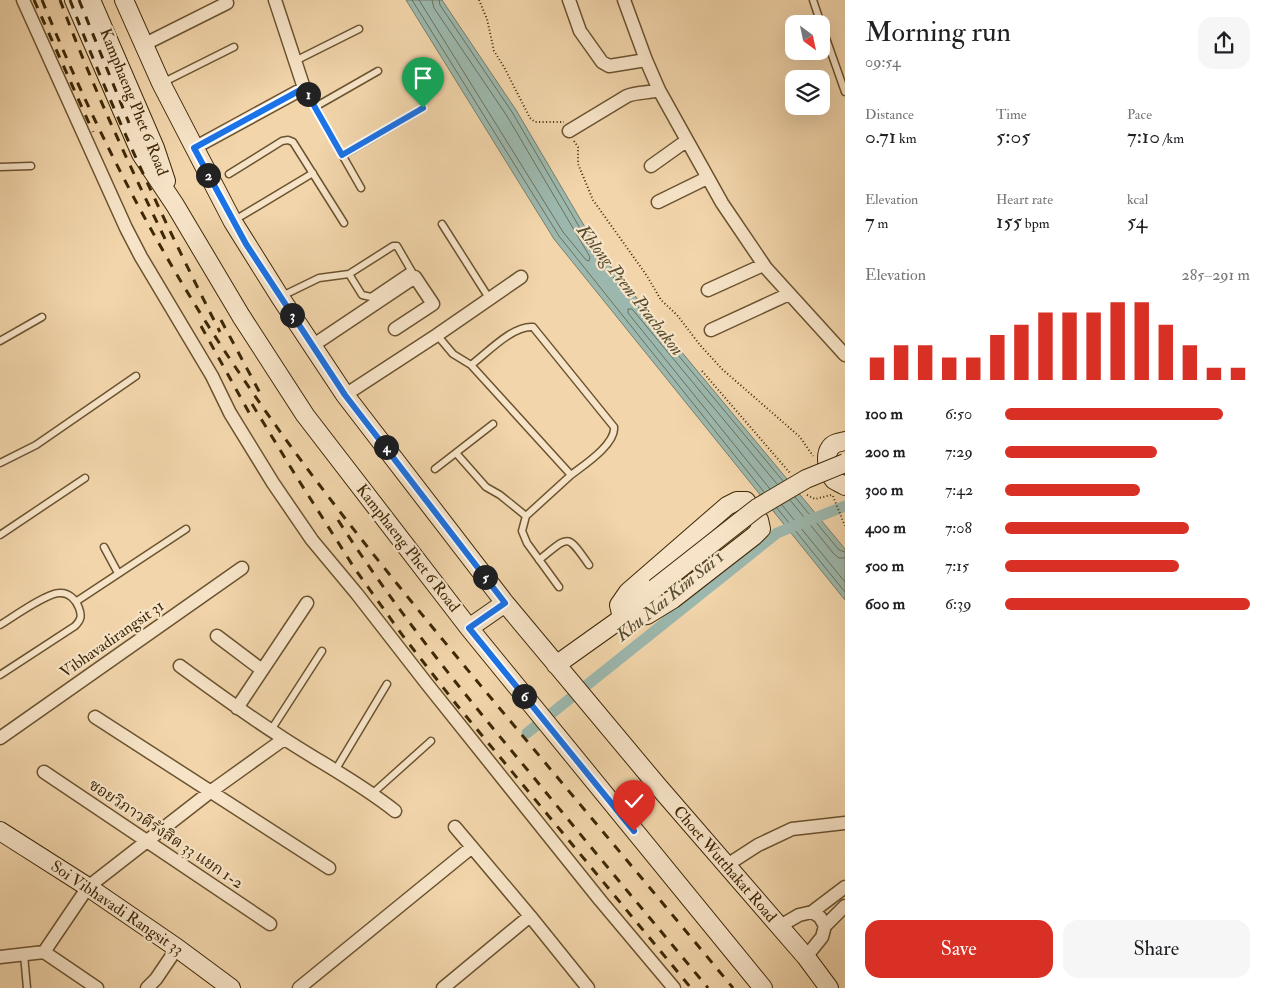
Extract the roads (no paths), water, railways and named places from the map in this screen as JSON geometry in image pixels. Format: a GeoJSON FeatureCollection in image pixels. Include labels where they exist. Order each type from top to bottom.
{"type":"FeatureCollection","features":[{"type":"Feature","properties":{"kind":"main road","name":"Kamphaeng Phet 6 Road"},"geometry":{"type":"LineString","coordinates":[[74,0],[141,154],[175,205],[241,316],[305,415],[469,628],[764,988]]}},
{"type":"Feature","properties":{"kind":"main road","name":"Kamphaeng Phet 6 Road"},"geometry":{"type":"LineString","coordinates":[[91,0],[155,148],[175,205]]}},
{"type":"Feature","properties":{"kind":"main road","name":"Choet Wutthakat Road"},"geometry":{"type":"LineString","coordinates":[[124,0],[161,83],[233,222],[345,395],[505,603],[585,700],[780,926],[829,988]]}},
{"type":"Feature","properties":{"kind":"main road"},"geometry":{"type":"LineString","coordinates":[[840,492],[830,474],[826,458],[830,448],[836,443],[845,441]]}},
{"type":"Feature","properties":{"kind":"main road"},"geometry":{"type":"LineString","coordinates":[[556,665],[622,618],[655,588],[756,508],[806,479],[845,463]]}},
{"type":"Feature","properties":{"kind":"main road"},"geometry":{"type":"LineString","coordinates":[[737,501],[746,501],[759,520],[761,529],[754,536],[673,599],[647,615],[622,618],[619,604],[628,592],[727,506],[737,501]]}},
{"type":"Feature","properties":{"kind":"main road"},"geometry":{"type":"LineString","coordinates":[[469,628],[505,603]]}},
{"type":"Feature","properties":{"kind":"main road","name":"Soi Vibhavadi Rangsit 33"},"geometry":{"type":"LineString","coordinates":[[0,831],[88,887],[231,988]]}},
{"type":"Feature","properties":{"kind":"street"},"geometry":{"type":"LineString","coordinates":[[22,0],[126,228],[256,456],[312,540],[600,900],[674,988]]}},
{"type":"Feature","properties":{"kind":"street"},"geometry":{"type":"LineString","coordinates":[[194,148],[304,88],[275,0]]}},
{"type":"Feature","properties":{"kind":"street"},"geometry":{"type":"LineString","coordinates":[[569,0],[580,32],[602,62],[609,66],[646,60]]}},
{"type":"Feature","properties":{"kind":"street"},"geometry":{"type":"LineString","coordinates":[[624,0],[659,90],[722,203],[763,265],[845,354]]}},
{"type":"Feature","properties":{"kind":"street"},"geometry":{"type":"LineString","coordinates":[[143,45],[228,3]]}},
{"type":"Feature","properties":{"kind":"street"},"geometry":{"type":"LineString","coordinates":[[569,131],[633,93],[644,94],[659,90]]}},
{"type":"Feature","properties":{"kind":"street"},"geometry":{"type":"LineString","coordinates":[[650,166],[686,141]]}},
{"type":"Feature","properties":{"kind":"street"},"geometry":{"type":"LineString","coordinates":[[658,202],[707,178]]}},
{"type":"Feature","properties":{"kind":"street"},"geometry":{"type":"LineString","coordinates":[[708,290],[763,265]]}},
{"type":"Feature","properties":{"kind":"street"},"geometry":{"type":"LineString","coordinates":[[312,346],[413,274],[433,304],[395,329]]}},
{"type":"Feature","properties":{"kind":"street"},"geometry":{"type":"LineString","coordinates":[[345,395],[521,278]]}},
{"type":"Feature","properties":{"kind":"street"},"geometry":{"type":"LineString","coordinates":[[711,330],[789,294]]}},
{"type":"Feature","properties":{"kind":"street","name":"Vibhavadirangsit 31"},"geometry":{"type":"LineString","coordinates":[[0,738],[242,568]]}},
{"type":"Feature","properties":{"kind":"street"},"geometry":{"type":"LineString","coordinates":[[237,708],[307,603]]}},
{"type":"Feature","properties":{"kind":"street"},"geometry":{"type":"LineString","coordinates":[[216,636],[262,670]]}},
{"type":"Feature","properties":{"kind":"street"},"geometry":{"type":"LineString","coordinates":[[180,666],[237,708],[373,793],[395,811]]}},
{"type":"Feature","properties":{"kind":"street"},"geometry":{"type":"LineString","coordinates":[[95,717],[329,868]]}},
{"type":"Feature","properties":{"kind":"street"},"geometry":{"type":"LineString","coordinates":[[44,952],[88,887],[210,792],[284,739]]}},
{"type":"Feature","properties":{"kind":"street","name":"ซอยวิภาวดีรังสิต 33 แยก 1-2"},"geometry":{"type":"LineString","coordinates":[[44,772],[270,924]]}},
{"type":"Feature","properties":{"kind":"street"},"geometry":{"type":"LineString","coordinates":[[727,865],[758,845],[792,830],[845,823]]}},
{"type":"Feature","properties":{"kind":"street"},"geometry":{"type":"LineString","coordinates":[[454,827],[588,988]]}},
{"type":"Feature","properties":{"kind":"street"},"geometry":{"type":"LineString","coordinates":[[299,988],[472,847]]}},
{"type":"Feature","properties":{"kind":"street"},"geometry":{"type":"LineString","coordinates":[[780,926],[799,915],[812,912],[845,887]]}},
{"type":"Feature","properties":{"kind":"street"},"geometry":{"type":"LineString","coordinates":[[806,957],[822,937],[825,926],[845,906]]}},
{"type":"Feature","properties":{"kind":"street"},"geometry":{"type":"LineString","coordinates":[[812,912],[820,917],[825,926]]}},
{"type":"Feature","properties":{"kind":"street"},"geometry":{"type":"LineString","coordinates":[[442,988],[530,916]]}},
{"type":"Feature","properties":{"kind":"street"},"geometry":{"type":"LineString","coordinates":[[147,988],[156,979],[176,948]]}},
{"type":"Feature","properties":{"kind":"street"},"geometry":{"type":"LineString","coordinates":[[0,957],[44,952],[97,988]]}},
{"type":"Feature","properties":{"kind":"lane"},"geometry":{"type":"LineString","coordinates":[[813,0],[818,15]]}},
{"type":"Feature","properties":{"kind":"lane"},"geometry":{"type":"LineString","coordinates":[[295,61],[359,29]]}},
{"type":"Feature","properties":{"kind":"lane"},"geometry":{"type":"LineString","coordinates":[[161,83],[234,46]]}},
{"type":"Feature","properties":{"kind":"lane"},"geometry":{"type":"LineString","coordinates":[[830,50],[845,92]]}},
{"type":"Feature","properties":{"kind":"lane"},"geometry":{"type":"LineString","coordinates":[[315,107],[378,71]]}},
{"type":"Feature","properties":{"kind":"lane"},"geometry":{"type":"LineString","coordinates":[[304,88],[361,188]]}},
{"type":"Feature","properties":{"kind":"lane"},"geometry":{"type":"LineString","coordinates":[[342,155],[423,108]]}},
{"type":"Feature","properties":{"kind":"lane"},"geometry":{"type":"LineString","coordinates":[[229,174],[282,141],[288,140],[293,142],[344,222]]}},
{"type":"Feature","properties":{"kind":"lane"},"geometry":{"type":"LineString","coordinates":[[0,167],[31,166]]}},
{"type":"Feature","properties":{"kind":"lane"},"geometry":{"type":"LineString","coordinates":[[233,222],[313,173]]}},
{"type":"Feature","properties":{"kind":"lane"},"geometry":{"type":"LineString","coordinates":[[442,224],[489,298]]}},
{"type":"Feature","properties":{"kind":"lane"},"geometry":{"type":"LineString","coordinates":[[280,297],[319,278],[349,274],[393,246],[396,246],[413,274],[371,297],[362,295],[349,274]]}},
{"type":"Feature","properties":{"kind":"lane"},"geometry":{"type":"LineString","coordinates":[[0,341],[42,317]]}},
{"type":"Feature","properties":{"kind":"lane"},"geometry":{"type":"LineString","coordinates":[[471,365],[512,333],[526,327],[534,327],[614,427],[615,433],[607,445],[526,516],[522,531],[524,536],[539,560],[560,587]]}},
{"type":"Feature","properties":{"kind":"lane"},"geometry":{"type":"LineString","coordinates":[[437,335],[453,354],[471,365],[571,475]]}},
{"type":"Feature","properties":{"kind":"lane"},"geometry":{"type":"LineString","coordinates":[[0,463],[36,445],[136,376]]}},
{"type":"Feature","properties":{"kind":"lane"},"geometry":{"type":"LineString","coordinates":[[435,469],[493,424]]}},
{"type":"Feature","properties":{"kind":"lane"},"geometry":{"type":"LineString","coordinates":[[456,453],[486,487],[500,495],[526,516]]}},
{"type":"Feature","properties":{"kind":"lane"},"geometry":{"type":"LineString","coordinates":[[0,535],[85,478]]}},
{"type":"Feature","properties":{"kind":"lane"},"geometry":{"type":"LineString","coordinates":[[77,601],[186,529]]}},
{"type":"Feature","properties":{"kind":"lane"},"geometry":{"type":"LineString","coordinates":[[539,560],[560,543],[567,540],[574,544],[589,565]]}},
{"type":"Feature","properties":{"kind":"lane"},"geometry":{"type":"LineString","coordinates":[[104,547],[118,573]]}},
{"type":"Feature","properties":{"kind":"lane"},"geometry":{"type":"LineString","coordinates":[[0,625],[45,598],[58,593],[66,593],[77,601],[82,615],[80,621],[0,675]]}},
{"type":"Feature","properties":{"kind":"lane"},"geometry":{"type":"LineString","coordinates":[[271,730],[322,651]]}},
{"type":"Feature","properties":{"kind":"lane"},"geometry":{"type":"LineString","coordinates":[[336,769],[388,684]]}},
{"type":"Feature","properties":{"kind":"lane"},"geometry":{"type":"LineString","coordinates":[[373,793],[431,741]]}},
{"type":"Feature","properties":{"kind":"lane"},"geometry":{"type":"LineString","coordinates":[[24,955],[27,988]]}},
{"type":"Feature","properties":{"kind":"water","name":"Khlong Prem Prachakon"},"geometry":{"type":"Polygon","coordinates":[[[406,0],[442,0],[516,110],[602,256],[845,549],[845,600],[554,239],[406,0]]]}},
{"type":"Feature","properties":{"kind":"waterway","name":"Khu Nai Kim Sai 1"},"geometry":{"type":"LineString","coordinates":[[527,733],[777,533],[845,506]]}},
{"type":"Feature","properties":{"kind":"railway"},"geometry":{"type":"LineString","coordinates":[[34,0],[93,132]]}},
{"type":"Feature","properties":{"kind":"railway"},"geometry":{"type":"LineString","coordinates":[[42,0],[62,49],[130,191],[209,327],[267,414],[393,578],[733,988]]}},
{"type":"Feature","properties":{"kind":"railway"},"geometry":{"type":"LineString","coordinates":[[60,0],[111,124],[168,245]]}},
{"type":"Feature","properties":{"kind":"railway"},"geometry":{"type":"LineString","coordinates":[[70,0],[140,168],[220,332]]}},
{"type":"Feature","properties":{"kind":"railway"},"geometry":{"type":"LineString","coordinates":[[79,0],[129,123]]}},
{"type":"Feature","properties":{"kind":"railway"},"geometry":{"type":"LineString","coordinates":[[221,320],[260,393]]}},
{"type":"Feature","properties":{"kind":"railway"},"geometry":{"type":"LineString","coordinates":[[201,326],[252,418]]}},
{"type":"Feature","properties":{"kind":"railway"},"geometry":{"type":"LineString","coordinates":[[252,404],[355,569],[403,636],[456,704],[691,988]]}},
{"type":"Feature","properties":{"kind":"railway"},"geometry":{"type":"LineString","coordinates":[[338,520],[384,587],[457,684],[708,988]]}}]}
